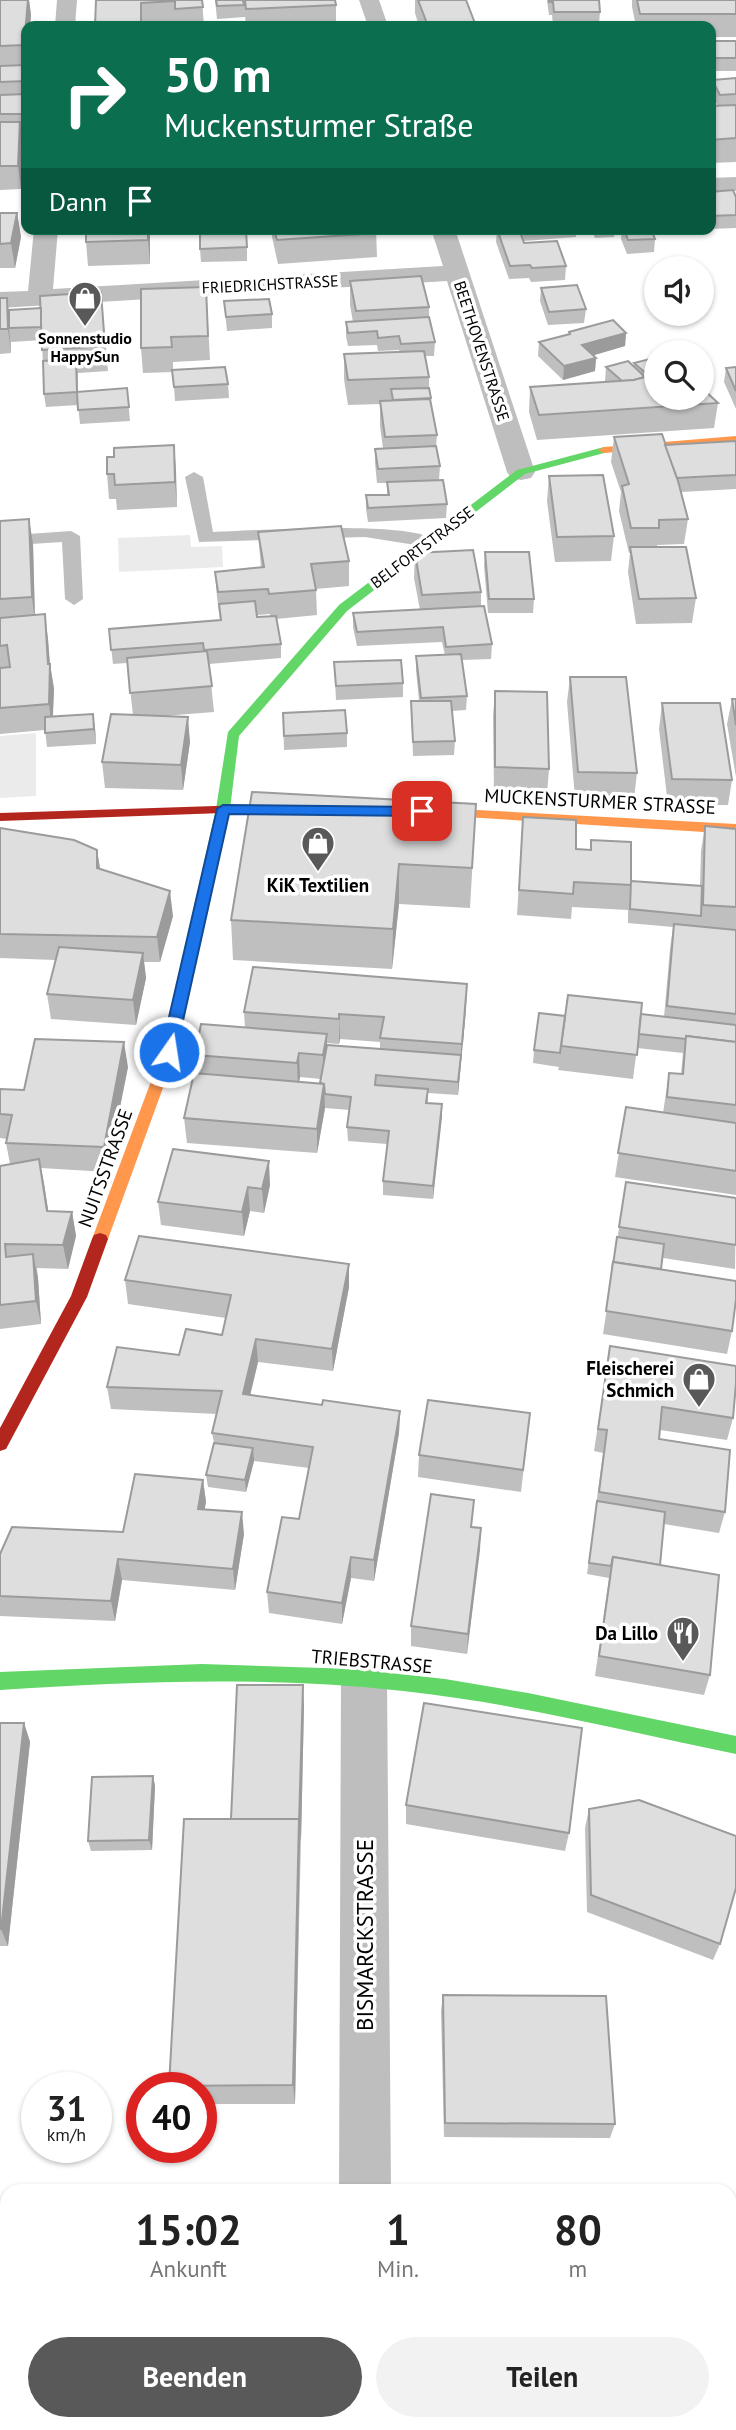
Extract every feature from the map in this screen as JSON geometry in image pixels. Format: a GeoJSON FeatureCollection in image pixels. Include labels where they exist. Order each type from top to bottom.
{"type":"FeatureCollection","features":[{"type":"Feature","properties":{"kind":"street"},"geometry":{"type":"LineString","coordinates":[[66,21],[68,0]]}},
{"type":"Feature","properties":{"kind":"street"},"geometry":{"type":"LineString","coordinates":[[369,0],[376,21]]}},
{"type":"Feature","properties":{"kind":"street"},"geometry":{"type":"LineString","coordinates":[[716,186],[736,184]]}},
{"type":"Feature","properties":{"kind":"street"},"geometry":{"type":"LineString","coordinates":[[40,298],[45,235]]}},
{"type":"Feature","properties":{"kind":"street","name":"BEETHOVENSTRASSE"},"geometry":{"type":"LineString","coordinates":[[445,235],[521,472]]}},
{"type":"Feature","properties":{"kind":"street","name":"FRIEDRICHSTRASSE"},"geometry":{"type":"LineString","coordinates":[[0,300],[457,273]]}},
{"type":"Feature","properties":{"kind":"street","name":"BELFORTSTRASSE"},"geometry":{"type":"LineString","coordinates":[[223,809],[233,735],[343,608],[521,472],[611,448],[736,439]]}},
{"type":"Feature","properties":{"kind":"street","name":"NUITSSTRASSE"},"geometry":{"type":"LineString","coordinates":[[0,1444],[79,1297],[154,1096],[169,1052],[223,809]]}},
{"type":"Feature","properties":{"kind":"street"},"geometry":{"type":"LineString","coordinates":[[0,817],[263,810]]}},
{"type":"Feature","properties":{"kind":"street","name":"MUCKENSTURMER STRASSE"},"geometry":{"type":"LineString","coordinates":[[409,811],[736,829]]}},
{"type":"Feature","properties":{"kind":"street","name":"TRIEBSTRASSE"},"geometry":{"type":"LineString","coordinates":[[0,1681],[190,1670],[364,1679],[461,1690],[736,1745]]}},
{"type":"Feature","properties":{"kind":"street","name":"BISMARCKSTRASSE"},"geometry":{"type":"LineString","coordinates":[[364,1679],[365,2184]]}},
{"type":"Feature","properties":{"kind":"lane"},"geometry":{"type":"LineString","coordinates":[[194,477],[205,538],[365,532],[428,542]]}},
{"type":"Feature","properties":{"kind":"lane"},"geometry":{"type":"LineString","coordinates":[[0,541],[71,536],[74,599]]}},
{"type":"Feature","properties":{"kind":"shaded area"},"geometry":{"type":"Polygon","coordinates":[[[190,535],[191,547],[222,546],[223,567],[119,572],[118,538],[190,535]]]}},
{"type":"Feature","properties":{"kind":"shaded area"},"geometry":{"type":"Polygon","coordinates":[[[36,733],[36,796],[0,798],[0,736],[36,733]]]}},
{"type":"Feature","properties":{"kind":"building"},"geometry":{"type":"Polygon","coordinates":[[[0,0],[28,0],[26,21],[21,21],[21,45],[0,46],[0,0]]]}},
{"type":"Feature","properties":{"kind":"building"},"geometry":{"type":"Polygon","coordinates":[[[96,0],[202,0],[203,7],[175,9],[175,1],[141,3],[141,21],[95,21],[96,0]]]}},
{"type":"Feature","properties":{"kind":"building"},"geometry":{"type":"Polygon","coordinates":[[[216,0],[243,0],[244,5],[217,6],[216,0]]]}},
{"type":"Feature","properties":{"kind":"building"},"geometry":{"type":"Polygon","coordinates":[[[245,0],[335,0],[336,5],[246,9],[245,0]]]}},
{"type":"Feature","properties":{"kind":"building"},"geometry":{"type":"Polygon","coordinates":[[[418,0],[466,0],[474,21],[426,21],[418,0]]]}},
{"type":"Feature","properties":{"kind":"building"},"geometry":{"type":"Polygon","coordinates":[[[549,0],[599,0],[600,12],[554,12],[553,2],[549,0]]]}},
{"type":"Feature","properties":{"kind":"building"},"geometry":{"type":"Polygon","coordinates":[[[637,0],[736,0],[736,14],[640,14],[637,0]]]}},
{"type":"Feature","properties":{"kind":"building"},"geometry":{"type":"Polygon","coordinates":[[[716,41],[736,41],[736,58],[716,58],[716,41]]]}},
{"type":"Feature","properties":{"kind":"building"},"geometry":{"type":"Polygon","coordinates":[[[21,65],[21,81],[0,82],[0,66],[21,65]]]}},
{"type":"Feature","properties":{"kind":"building"},"geometry":{"type":"Polygon","coordinates":[[[736,78],[736,94],[720,95],[716,80],[736,78]]]}},
{"type":"Feature","properties":{"kind":"building"},"geometry":{"type":"Polygon","coordinates":[[[21,94],[21,114],[0,114],[0,95],[21,94]]]}},
{"type":"Feature","properties":{"kind":"building"},"geometry":{"type":"Polygon","coordinates":[[[736,105],[736,138],[716,140],[716,106],[736,105]]]}},
{"type":"Feature","properties":{"kind":"building"},"geometry":{"type":"Polygon","coordinates":[[[0,122],[20,122],[18,166],[0,166],[0,122]]]}},
{"type":"Feature","properties":{"kind":"building"},"geometry":{"type":"Polygon","coordinates":[[[733,190],[736,197],[736,215],[716,216],[716,191],[733,190]]]}},
{"type":"Feature","properties":{"kind":"building"},"geometry":{"type":"Polygon","coordinates":[[[0,213],[17,213],[11,243],[0,244],[0,213]]]}},
{"type":"Feature","properties":{"kind":"building"},"geometry":{"type":"Polygon","coordinates":[[[86,235],[148,235],[148,240],[86,242],[86,235]]]}},
{"type":"Feature","properties":{"kind":"building"},"geometry":{"type":"Polygon","coordinates":[[[200,235],[246,235],[247,247],[200,249],[200,235]]]}},
{"type":"Feature","properties":{"kind":"building"},"geometry":{"type":"Polygon","coordinates":[[[276,235],[348,235],[277,240],[276,235]]]}},
{"type":"Feature","properties":{"kind":"building"},"geometry":{"type":"Polygon","coordinates":[[[499,235],[521,235],[524,243],[557,241],[566,266],[532,268],[530,265],[510,266],[499,235]]]}},
{"type":"Feature","properties":{"kind":"building"},"geometry":{"type":"Polygon","coordinates":[[[626,235],[653,235],[655,239],[628,240],[626,235]]]}},
{"type":"Feature","properties":{"kind":"building"},"geometry":{"type":"Polygon","coordinates":[[[421,276],[429,307],[356,311],[350,281],[421,276]]]}},
{"type":"Feature","properties":{"kind":"building"},"geometry":{"type":"Polygon","coordinates":[[[577,285],[586,309],[549,312],[541,288],[577,285]]]}},
{"type":"Feature","properties":{"kind":"building"},"geometry":{"type":"Polygon","coordinates":[[[206,287],[208,336],[171,337],[172,347],[141,348],[141,289],[206,287]]]}},
{"type":"Feature","properties":{"kind":"building"},"geometry":{"type":"Polygon","coordinates":[[[101,292],[105,346],[42,350],[40,296],[101,292]]]}},
{"type":"Feature","properties":{"kind":"building"},"geometry":{"type":"Polygon","coordinates":[[[0,298],[7,298],[8,329],[0,329],[0,298]]]}},
{"type":"Feature","properties":{"kind":"building"},"geometry":{"type":"Polygon","coordinates":[[[269,299],[272,314],[226,317],[224,301],[269,299]]]}},
{"type":"Feature","properties":{"kind":"building"},"geometry":{"type":"Polygon","coordinates":[[[41,308],[41,327],[9,328],[9,310],[41,308]]]}},
{"type":"Feature","properties":{"kind":"building"},"geometry":{"type":"Polygon","coordinates":[[[429,317],[435,342],[401,344],[399,336],[378,338],[377,331],[348,333],[346,322],[429,317]]]}},
{"type":"Feature","properties":{"kind":"building"},"geometry":{"type":"Polygon","coordinates":[[[613,320],[626,333],[582,345],[596,358],[564,366],[539,342],[570,334],[569,332],[613,320]]]}},
{"type":"Feature","properties":{"kind":"building"},"geometry":{"type":"Polygon","coordinates":[[[424,351],[429,377],[348,380],[344,354],[424,351]]]}},
{"type":"Feature","properties":{"kind":"building"},"geometry":{"type":"Polygon","coordinates":[[[76,359],[77,392],[44,394],[43,361],[76,359]]]}},
{"type":"Feature","properties":{"kind":"building"},"geometry":{"type":"Polygon","coordinates":[[[644,360],[644,372],[634,363],[644,360]]]}},
{"type":"Feature","properties":{"kind":"building"},"geometry":{"type":"Polygon","coordinates":[[[628,361],[644,377],[622,381],[606,367],[628,361]]]}},
{"type":"Feature","properties":{"kind":"building"},"geometry":{"type":"Polygon","coordinates":[[[225,367],[228,384],[174,387],[172,370],[225,367]]]}},
{"type":"Feature","properties":{"kind":"building"},"geometry":{"type":"Polygon","coordinates":[[[736,367],[736,391],[726,368],[736,367]]]}},
{"type":"Feature","properties":{"kind":"building"},"geometry":{"type":"Polygon","coordinates":[[[644,377],[644,408],[539,415],[530,387],[644,377]]]}},
{"type":"Feature","properties":{"kind":"building"},"geometry":{"type":"Polygon","coordinates":[[[127,388],[129,407],[78,410],[77,392],[127,388]]]}},
{"type":"Feature","properties":{"kind":"building"},"geometry":{"type":"Polygon","coordinates":[[[429,388],[431,398],[393,400],[391,389],[429,388]]]}},
{"type":"Feature","properties":{"kind":"building"},"geometry":{"type":"Polygon","coordinates":[[[430,399],[437,435],[385,437],[380,401],[430,399]]]}},
{"type":"Feature","properties":{"kind":"building"},"geometry":{"type":"Polygon","coordinates":[[[662,434],[688,519],[659,520],[659,528],[631,528],[622,486],[629,484],[614,437],[662,434]]]}},
{"type":"Feature","properties":{"kind":"building"},"geometry":{"type":"Polygon","coordinates":[[[736,441],[736,475],[677,478],[665,445],[736,441]]]}},
{"type":"Feature","properties":{"kind":"building"},"geometry":{"type":"Polygon","coordinates":[[[174,445],[175,482],[115,485],[114,474],[107,474],[107,457],[114,457],[114,448],[174,445]]]}},
{"type":"Feature","properties":{"kind":"building"},"geometry":{"type":"Polygon","coordinates":[[[436,446],[440,466],[378,469],[375,449],[436,446]]]}},
{"type":"Feature","properties":{"kind":"building"},"geometry":{"type":"Polygon","coordinates":[[[603,475],[614,536],[557,537],[549,476],[603,475]]]}},
{"type":"Feature","properties":{"kind":"building"},"geometry":{"type":"Polygon","coordinates":[[[443,480],[447,504],[368,508],[366,495],[389,495],[387,482],[443,480]]]}},
{"type":"Feature","properties":{"kind":"building"},"geometry":{"type":"Polygon","coordinates":[[[29,519],[32,597],[0,599],[0,521],[29,519]]]}},
{"type":"Feature","properties":{"kind":"building"},"geometry":{"type":"Polygon","coordinates":[[[341,526],[349,561],[311,564],[316,590],[269,594],[268,589],[218,592],[215,572],[264,567],[258,532],[341,526]]]}},
{"type":"Feature","properties":{"kind":"building"},"geometry":{"type":"Polygon","coordinates":[[[630,547],[686,547],[696,598],[639,599],[630,547]]]}},
{"type":"Feature","properties":{"kind":"building"},"geometry":{"type":"Polygon","coordinates":[[[473,550],[481,592],[422,595],[415,553],[473,550]]]}},
{"type":"Feature","properties":{"kind":"building"},"geometry":{"type":"Polygon","coordinates":[[[485,552],[529,552],[534,599],[489,599],[485,552]]]}},
{"type":"Feature","properties":{"kind":"building"},"geometry":{"type":"Polygon","coordinates":[[[255,601],[257,617],[276,616],[281,644],[204,650],[203,643],[111,650],[109,629],[221,620],[219,604],[255,601]]]}},
{"type":"Feature","properties":{"kind":"building"},"geometry":{"type":"Polygon","coordinates":[[[484,606],[492,644],[446,647],[443,627],[357,632],[353,613],[484,606]]]}},
{"type":"Feature","properties":{"kind":"building"},"geometry":{"type":"Polygon","coordinates":[[[45,614],[50,664],[49,704],[0,708],[0,668],[10,667],[7,645],[0,646],[0,618],[45,614]]]}},
{"type":"Feature","properties":{"kind":"building"},"geometry":{"type":"Polygon","coordinates":[[[207,651],[212,686],[130,693],[127,658],[207,651]]]}},
{"type":"Feature","properties":{"kind":"building"},"geometry":{"type":"Polygon","coordinates":[[[461,654],[467,696],[421,698],[416,656],[461,654]]]}},
{"type":"Feature","properties":{"kind":"building"},"geometry":{"type":"Polygon","coordinates":[[[401,660],[403,683],[336,686],[334,662],[401,660]]]}},
{"type":"Feature","properties":{"kind":"building"},"geometry":{"type":"Polygon","coordinates":[[[570,677],[626,677],[637,773],[578,772],[570,677]]]}},
{"type":"Feature","properties":{"kind":"building"},"geometry":{"type":"Polygon","coordinates":[[[495,691],[547,692],[549,769],[495,767],[495,691]]]}},
{"type":"Feature","properties":{"kind":"building"},"geometry":{"type":"Polygon","coordinates":[[[732,699],[736,699],[736,725],[732,699]]]}},
{"type":"Feature","properties":{"kind":"building"},"geometry":{"type":"Polygon","coordinates":[[[411,701],[451,701],[455,741],[413,742],[411,701]]]}},
{"type":"Feature","properties":{"kind":"building"},"geometry":{"type":"Polygon","coordinates":[[[662,703],[720,703],[732,780],[672,779],[662,703]]]}},
{"type":"Feature","properties":{"kind":"building"},"geometry":{"type":"Polygon","coordinates":[[[345,710],[347,733],[284,736],[283,713],[345,710]]]}},
{"type":"Feature","properties":{"kind":"building"},"geometry":{"type":"Polygon","coordinates":[[[93,714],[94,729],[45,733],[45,717],[93,714]]]}},
{"type":"Feature","properties":{"kind":"building"},"geometry":{"type":"Polygon","coordinates":[[[111,714],[188,717],[181,765],[102,762],[111,714]]]}},
{"type":"Feature","properties":{"kind":"building"},"geometry":{"type":"Polygon","coordinates":[[[252,792],[476,804],[472,868],[399,864],[393,929],[231,920],[252,792]]]}},
{"type":"Feature","properties":{"kind":"building"},"geometry":{"type":"Polygon","coordinates":[[[523,817],[576,820],[576,849],[591,850],[591,840],[631,842],[631,885],[574,882],[573,894],[519,890],[523,817]]]}},
{"type":"Feature","properties":{"kind":"building"},"geometry":{"type":"Polygon","coordinates":[[[705,826],[736,829],[736,907],[703,905],[705,826]]]}},
{"type":"Feature","properties":{"kind":"building"},"geometry":{"type":"Polygon","coordinates":[[[0,828],[74,840],[97,850],[97,868],[170,891],[157,937],[0,934],[0,828]]]}},
{"type":"Feature","properties":{"kind":"building"},"geometry":{"type":"Polygon","coordinates":[[[631,881],[702,886],[701,916],[630,909],[631,881]]]}},
{"type":"Feature","properties":{"kind":"building"},"geometry":{"type":"Polygon","coordinates":[[[674,924],[736,930],[736,1014],[667,1006],[674,924]]]}},
{"type":"Feature","properties":{"kind":"building"},"geometry":{"type":"Polygon","coordinates":[[[59,947],[143,953],[133,1000],[47,994],[59,947]]]}},
{"type":"Feature","properties":{"kind":"building"},"geometry":{"type":"Polygon","coordinates":[[[253,967],[467,984],[462,1044],[380,1038],[384,1017],[339,1014],[339,1019],[244,1012],[253,967]]]}},
{"type":"Feature","properties":{"kind":"building"},"geometry":{"type":"Polygon","coordinates":[[[568,995],[642,1003],[637,1055],[561,1046],[568,995]]]}},
{"type":"Feature","properties":{"kind":"building"},"geometry":{"type":"Polygon","coordinates":[[[539,1013],[565,1016],[560,1053],[534,1050],[539,1013]]]}},
{"type":"Feature","properties":{"kind":"building"},"geometry":{"type":"Polygon","coordinates":[[[641,1014],[736,1025],[736,1042],[639,1034],[641,1014]]]}},
{"type":"Feature","properties":{"kind":"building"},"geometry":{"type":"Polygon","coordinates":[[[201,1024],[327,1034],[323,1055],[299,1053],[297,1063],[195,1055],[201,1024]]]}},
{"type":"Feature","properties":{"kind":"building"},"geometry":{"type":"Polygon","coordinates":[[[686,1036],[736,1042],[736,1105],[667,1097],[669,1073],[683,1074],[686,1036]]]}},
{"type":"Feature","properties":{"kind":"building"},"geometry":{"type":"Polygon","coordinates":[[[35,1039],[124,1042],[104,1147],[6,1143],[12,1115],[0,1114],[0,1089],[24,1090],[35,1039]]]}},
{"type":"Feature","properties":{"kind":"building"},"geometry":{"type":"Polygon","coordinates":[[[327,1045],[461,1055],[458,1082],[376,1075],[375,1085],[428,1089],[426,1103],[442,1104],[433,1186],[383,1181],[389,1131],[347,1127],[351,1097],[325,1094],[324,1084],[320,1083],[327,1045]]]}},
{"type":"Feature","properties":{"kind":"building"},"geometry":{"type":"Polygon","coordinates":[[[194,1073],[324,1084],[317,1129],[184,1118],[194,1073]]]}},
{"type":"Feature","properties":{"kind":"building"},"geometry":{"type":"Polygon","coordinates":[[[626,1107],[736,1123],[736,1171],[618,1153],[626,1107]]]}},
{"type":"Feature","properties":{"kind":"building"},"geometry":{"type":"Polygon","coordinates":[[[173,1149],[269,1161],[262,1189],[248,1187],[242,1212],[158,1202],[173,1149]]]}},
{"type":"Feature","properties":{"kind":"building"},"geometry":{"type":"Polygon","coordinates":[[[39,1159],[47,1211],[72,1212],[63,1245],[5,1244],[6,1257],[33,1254],[36,1301],[0,1305],[0,1166],[39,1159]]]}},
{"type":"Feature","properties":{"kind":"building"},"geometry":{"type":"Polygon","coordinates":[[[626,1182],[736,1198],[736,1245],[619,1227],[626,1182]]]}},
{"type":"Feature","properties":{"kind":"building"},"geometry":{"type":"Polygon","coordinates":[[[139,1236],[349,1264],[332,1349],[256,1339],[243,1394],[322,1405],[323,1400],[400,1411],[374,1560],[351,1557],[342,1603],[267,1592],[282,1517],[299,1519],[313,1447],[212,1433],[222,1391],[107,1387],[117,1347],[179,1355],[186,1329],[222,1335],[231,1295],[125,1280],[139,1236]]]}},
{"type":"Feature","properties":{"kind":"building"},"geometry":{"type":"Polygon","coordinates":[[[617,1237],[664,1244],[661,1269],[613,1262],[617,1237]]]}},
{"type":"Feature","properties":{"kind":"building"},"geometry":{"type":"Polygon","coordinates":[[[613,1262],[736,1281],[732,1331],[606,1311],[613,1262]]]}},
{"type":"Feature","properties":{"kind":"building"},"geometry":{"type":"Polygon","coordinates":[[[610,1346],[736,1366],[733,1418],[662,1407],[659,1439],[730,1450],[725,1512],[599,1492],[607,1430],[598,1429],[610,1346]]]}},
{"type":"Feature","properties":{"kind":"building"},"geometry":{"type":"Polygon","coordinates":[[[428,1400],[530,1413],[523,1470],[419,1455],[428,1400]]]}},
{"type":"Feature","properties":{"kind":"building"},"geometry":{"type":"Polygon","coordinates":[[[214,1443],[253,1448],[245,1480],[206,1475],[214,1443]]]}},
{"type":"Feature","properties":{"kind":"building"},"geometry":{"type":"Polygon","coordinates":[[[135,1474],[203,1480],[198,1509],[242,1512],[233,1569],[118,1559],[111,1601],[0,1596],[0,1554],[12,1527],[123,1532],[135,1474]]]}},
{"type":"Feature","properties":{"kind":"building"},"geometry":{"type":"Polygon","coordinates":[[[431,1494],[474,1500],[471,1527],[481,1528],[468,1634],[411,1626],[431,1494]]]}},
{"type":"Feature","properties":{"kind":"building"},"geometry":{"type":"Polygon","coordinates":[[[597,1501],[665,1512],[660,1565],[613,1557],[611,1566],[589,1563],[597,1501]]]}},
{"type":"Feature","properties":{"kind":"building"},"geometry":{"type":"Polygon","coordinates":[[[613,1557],[719,1575],[710,1675],[599,1656],[613,1557]]]}},
{"type":"Feature","properties":{"kind":"building"},"geometry":{"type":"Polygon","coordinates":[[[237,1685],[303,1685],[299,1824],[299,1819],[231,1819],[237,1685]]]}},
{"type":"Feature","properties":{"kind":"building"},"geometry":{"type":"Polygon","coordinates":[[[424,1703],[582,1728],[569,1833],[406,1805],[424,1703]]]}},
{"type":"Feature","properties":{"kind":"building"},"geometry":{"type":"Polygon","coordinates":[[[0,1723],[24,1723],[1,1929],[0,1929],[0,1723]]]}},
{"type":"Feature","properties":{"kind":"building"},"geometry":{"type":"Polygon","coordinates":[[[153,1776],[149,1840],[88,1841],[92,1777],[153,1776]]]}},
{"type":"Feature","properties":{"kind":"building"},"geometry":{"type":"Polygon","coordinates":[[[639,1800],[736,1836],[736,1888],[720,1944],[591,1895],[589,1809],[639,1800]]]}},
{"type":"Feature","properties":{"kind":"building"},"geometry":{"type":"Polygon","coordinates":[[[184,1819],[299,1819],[293,2085],[217,2086],[217,2072],[170,2072],[184,1819]]]}},
{"type":"Feature","properties":{"kind":"building"},"geometry":{"type":"Polygon","coordinates":[[[443,1995],[606,1996],[615,2124],[445,2123],[443,1995]]]}},
{"type":"Feature","properties":{"kind":"traffic: fast"},"geometry":{"type":"LineString","coordinates":[[192,947],[223,809],[233,735],[343,608],[521,472],[604,450]]}},
{"type":"Feature","properties":{"kind":"traffic: fast"},"geometry":{"type":"LineString","coordinates":[[0,1681],[101,1675],[252,1673],[403,1682],[487,1694],[736,1745]]}},
{"type":"Feature","properties":{"kind":"traffic: slow"},"geometry":{"type":"LineString","coordinates":[[604,450],[736,439]]}},
{"type":"Feature","properties":{"kind":"traffic: slow"},"geometry":{"type":"LineString","coordinates":[[422,811],[736,829]]}},
{"type":"Feature","properties":{"kind":"traffic: slow"},"geometry":{"type":"LineString","coordinates":[[100,1239],[169,1052],[192,947]]}},
{"type":"Feature","properties":{"kind":"traffic: jam"},"geometry":{"type":"LineString","coordinates":[[0,817],[246,809]]}},
{"type":"Feature","properties":{"kind":"traffic: jam"},"geometry":{"type":"LineString","coordinates":[[0,1444],[79,1297],[100,1239]]}},
{"type":"Feature","properties":{"kind":"place","name":"Sonnenstudio HappySun"},"geometry":{"type":"Point","coordinates":[85,328]}},
{"type":"Feature","properties":{"kind":"place","name":"KiK Textilien"},"geometry":{"type":"Point","coordinates":[318,873]}},
{"type":"Feature","properties":{"kind":"place","name":"Fleischerei Schmich"},"geometry":{"type":"Point","coordinates":[699,1409]}},
{"type":"Feature","properties":{"kind":"place","name":"Da Lillo"},"geometry":{"type":"Point","coordinates":[683,1663]}},
{"type":"Feature","properties":{"kind":"route"},"geometry":{"type":"LineString","coordinates":[[169,1052],[223,809],[422,811]]}}]}
